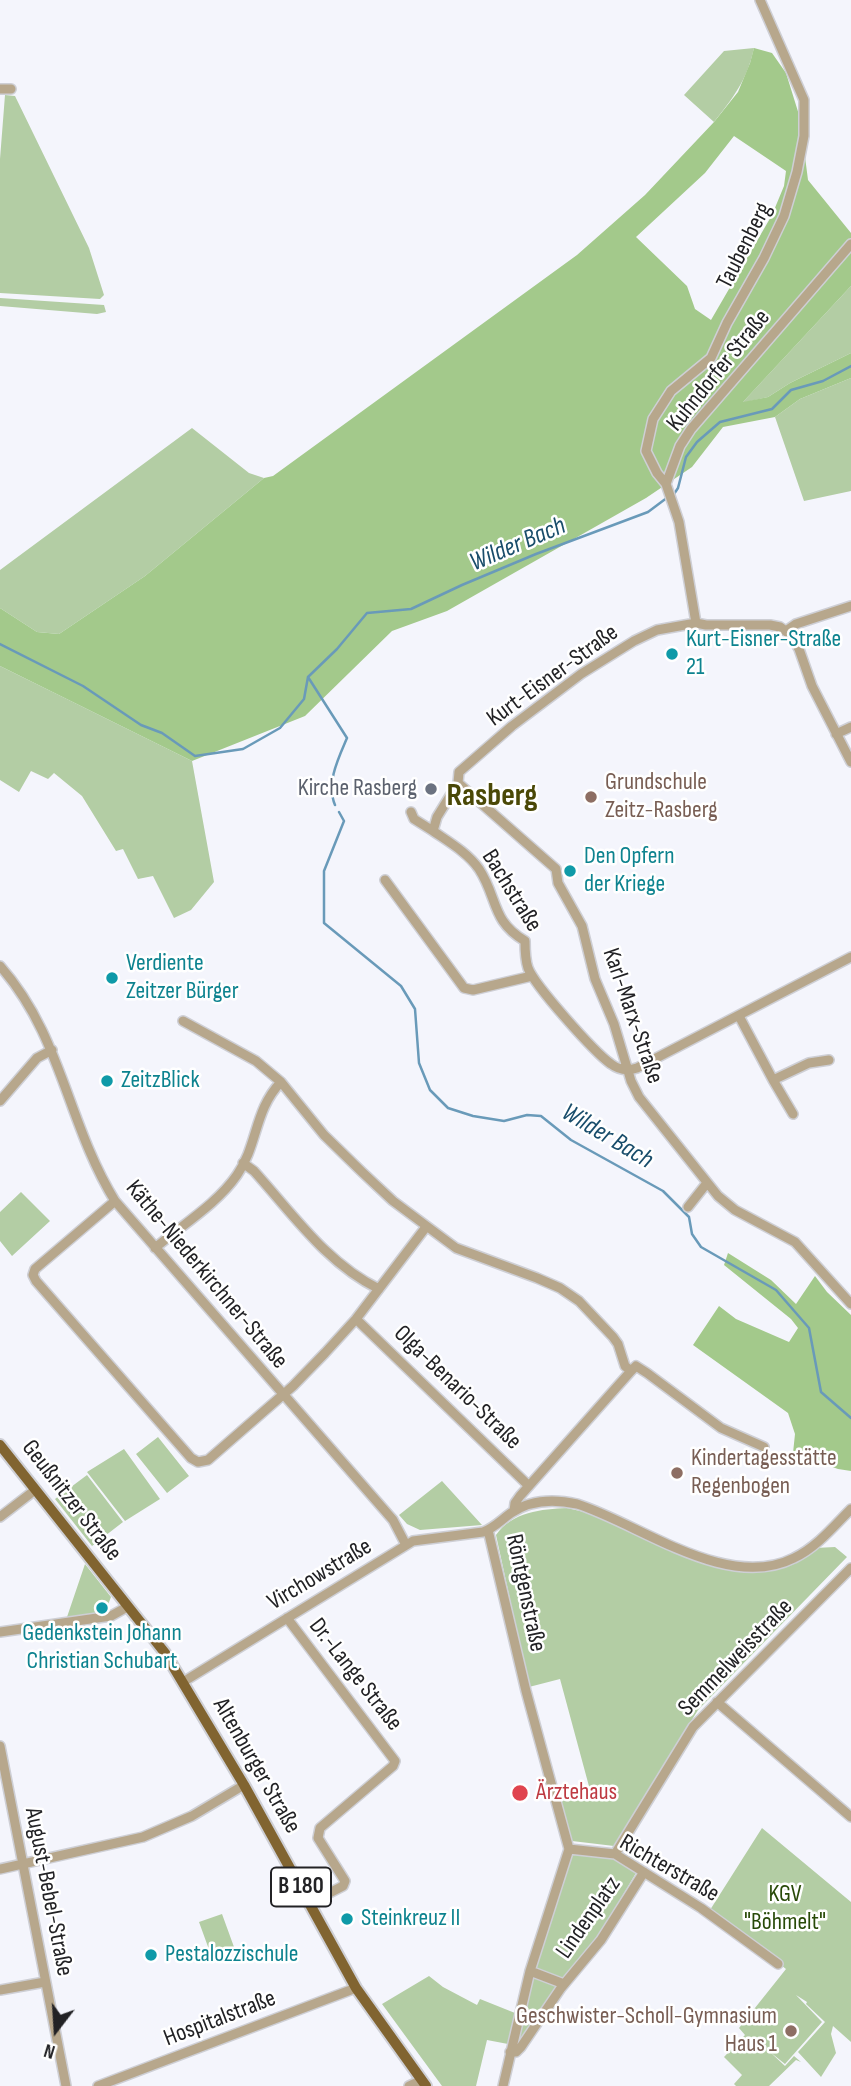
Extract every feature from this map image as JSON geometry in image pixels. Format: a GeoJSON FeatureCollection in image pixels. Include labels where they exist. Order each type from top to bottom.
{"type":"FeatureCollection","features":[{"type":"Feature","properties":{"kind":"main road","name":"Geußnitzer Straße"},"geometry":{"type":"LineString","coordinates":[[0,1445],[127,1607]]}},
{"type":"Feature","properties":{"kind":"main road","name":"Altenburger Straße"},"geometry":{"type":"LineString","coordinates":[[127,1607],[159,1645],[183,1682],[244,1785],[356,1989],[424,2083]]}},
{"type":"Feature","properties":{"kind":"street","name":"Taubenberg"},"geometry":{"type":"LineString","coordinates":[[668,491],[646,451],[653,419],[671,391],[711,358],[785,216],[804,136],[804,100],[760,0]]}},
{"type":"Feature","properties":{"kind":"street"},"geometry":{"type":"LineString","coordinates":[[0,89],[11,89]]}},
{"type":"Feature","properties":{"kind":"street","name":"Kuhndorfer Straße"},"geometry":{"type":"LineString","coordinates":[[668,491],[680,446],[691,429],[851,244]]}},
{"type":"Feature","properties":{"kind":"street"},"geometry":{"type":"LineString","coordinates":[[668,491],[679,522],[696,623]]}},
{"type":"Feature","properties":{"kind":"street"},"geometry":{"type":"LineString","coordinates":[[851,597],[847,606],[796,624],[786,631],[795,641],[809,680],[851,762]]}},
{"type":"Feature","properties":{"kind":"street","name":"Kurt-Eisner-Straße"},"geometry":{"type":"LineString","coordinates":[[458,783],[459,772],[512,726],[581,674],[645,635],[696,623],[770,625],[786,631]]}},
{"type":"Feature","properties":{"kind":"street"},"geometry":{"type":"LineString","coordinates":[[836,734],[851,727]]}},
{"type":"Feature","properties":{"kind":"street"},"geometry":{"type":"LineString","coordinates":[[433,831],[437,817],[458,783]]}},
{"type":"Feature","properties":{"kind":"street","name":"Karl-Marx-Straße"},"geometry":{"type":"LineString","coordinates":[[458,783],[556,869],[558,883],[582,926],[595,979],[639,1097],[718,1196],[735,1210],[795,1242],[851,1304]]}},
{"type":"Feature","properties":{"kind":"street","name":"Bachstraße"},"geometry":{"type":"LineString","coordinates":[[411,812],[414,818],[462,851],[476,865],[507,929],[525,941],[525,955],[532,976],[612,1065],[628,1071]]}},
{"type":"Feature","properties":{"kind":"street"},"geometry":{"type":"LineString","coordinates":[[385,880],[464,988],[473,990],[532,976]]}},
{"type":"Feature","properties":{"kind":"street"},"geometry":{"type":"LineString","coordinates":[[628,1071],[851,957]]}},
{"type":"Feature","properties":{"kind":"street","name":"Käthe-Niederkirchner-Straße"},"geometry":{"type":"LineString","coordinates":[[0,967],[29,1003],[52,1050],[91,1158],[115,1200],[393,1520],[407,1545]]}},
{"type":"Feature","properties":{"kind":"street"},"geometry":{"type":"LineString","coordinates":[[738,1016],[793,1114]]}},
{"type":"Feature","properties":{"kind":"street"},"geometry":{"type":"LineString","coordinates":[[183,1021],[256,1061],[281,1082],[324,1135],[426,1227],[456,1248],[537,1278],[560,1288],[579,1301],[613,1337],[625,1366],[631,1371]]}},
{"type":"Feature","properties":{"kind":"street"},"geometry":{"type":"LineString","coordinates":[[0,1101],[37,1058],[52,1050]]}},
{"type":"Feature","properties":{"kind":"street"},"geometry":{"type":"LineString","coordinates":[[773,1080],[808,1063],[829,1060]]}},
{"type":"Feature","properties":{"kind":"street"},"geometry":{"type":"LineString","coordinates":[[155,1248],[224,1191],[243,1163],[262,1108],[281,1082]]}},
{"type":"Feature","properties":{"kind":"street"},"geometry":{"type":"LineString","coordinates":[[243,1163],[254,1171],[331,1257],[361,1280],[379,1289]]}},
{"type":"Feature","properties":{"kind":"street"},"geometry":{"type":"LineString","coordinates":[[688,1207],[707,1183]]}},
{"type":"Feature","properties":{"kind":"street"},"geometry":{"type":"LineString","coordinates":[[115,1200],[35,1269],[33,1275],[165,1429],[191,1458],[198,1462],[208,1460],[283,1395],[356,1319],[426,1227]]}},
{"type":"Feature","properties":{"kind":"street","name":"Olga-Benario-Straße"},"geometry":{"type":"LineString","coordinates":[[356,1319],[530,1486]]}},
{"type":"Feature","properties":{"kind":"street"},"geometry":{"type":"LineString","coordinates":[[514,1511],[515,1503],[636,1366],[730,1433],[764,1447]]}},
{"type":"Feature","properties":{"kind":"street"},"geometry":{"type":"LineString","coordinates":[[0,1517],[35,1490]]}},
{"type":"Feature","properties":{"kind":"street","name":"Röntgenstraße"},"geometry":{"type":"LineString","coordinates":[[569,1849],[526,1690],[488,1530],[514,1511],[555,1500],[577,1504],[688,1552],[716,1561],[756,1568],[784,1562],[805,1552],[851,1509]]}},
{"type":"Feature","properties":{"kind":"street","name":"Virchowstraße"},"geometry":{"type":"LineString","coordinates":[[183,1682],[407,1545],[420,1539],[488,1530]]}},
{"type":"Feature","properties":{"kind":"street","name":"Semmelweisstraße"},"geometry":{"type":"LineString","coordinates":[[615,1854],[691,1730],[851,1568]]}},
{"type":"Feature","properties":{"kind":"street"},"geometry":{"type":"LineString","coordinates":[[0,1632],[115,1615],[127,1607]]}},
{"type":"Feature","properties":{"kind":"street","name":"Dr.-Lange Straße"},"geometry":{"type":"LineString","coordinates":[[287,1618],[395,1761],[393,1766],[320,1828],[318,1838],[345,1881],[342,1886],[310,1903]]}},
{"type":"Feature","properties":{"kind":"street"},"geometry":{"type":"LineString","coordinates":[[717,1702],[851,1817]]}},
{"type":"Feature","properties":{"kind":"street","name":"August-Bebel-Straße"},"geometry":{"type":"LineString","coordinates":[[0,1746],[66,2086]]}},
{"type":"Feature","properties":{"kind":"street"},"geometry":{"type":"LineString","coordinates":[[0,1869],[143,1837],[192,1816],[244,1785]]}},
{"type":"Feature","properties":{"kind":"street","name":"Richterstraße"},"geometry":{"type":"LineString","coordinates":[[569,1849],[615,1854],[701,1908],[778,1964]]}},
{"type":"Feature","properties":{"kind":"street","name":"Lindenplatz"},"geometry":{"type":"LineString","coordinates":[[508,2057],[530,1971],[569,1849]]}},
{"type":"Feature","properties":{"kind":"street","name":"Lindenplatz"},"geometry":{"type":"LineString","coordinates":[[508,2057],[521,2048],[564,1984],[601,1940],[643,1872]]}},
{"type":"Feature","properties":{"kind":"street","name":"Lindenplatz"},"geometry":{"type":"LineString","coordinates":[[530,1971],[564,1984]]}},
{"type":"Feature","properties":{"kind":"street"},"geometry":{"type":"LineString","coordinates":[[0,1990],[45,1982]]}},
{"type":"Feature","properties":{"kind":"street","name":"Hospitalstraße"},"geometry":{"type":"LineString","coordinates":[[98,2086],[356,1989]]}},
{"type":"Feature","properties":{"kind":"street"},"geometry":{"type":"LineString","coordinates":[[503,2086],[508,2057]]}},
{"type":"Feature","properties":{"kind":"street"},"geometry":{"type":"LineString","coordinates":[[409,2086],[424,2083]]}},
{"type":"Feature","properties":{"kind":"green space"},"geometry":{"type":"Polygon","coordinates":[[[754,48],[738,88],[714,122],[684,95],[724,51],[754,48]]]}},
{"type":"Feature","properties":{"kind":"green space"},"geometry":{"type":"Polygon","coordinates":[[[754,48],[772,53],[786,73],[800,118],[808,180],[851,233],[851,286],[743,402],[768,397],[851,353],[851,378],[800,399],[775,417],[723,427],[692,467],[646,498],[447,611],[392,631],[305,716],[192,761],[0,666],[0,608],[37,632],[59,634],[145,576],[264,478],[273,476],[577,255],[645,195],[714,122],[738,92],[754,48]],[[734,136],[705,173],[636,237],[687,286],[695,309],[711,320],[772,215],[784,186],[786,171],[734,136]]]}},
{"type":"Feature","properties":{"kind":"green space"},"geometry":{"type":"Polygon","coordinates":[[[5,95],[15,96],[89,248],[104,295],[100,299],[0,293],[0,159],[5,95]]]}},
{"type":"Feature","properties":{"kind":"green space"},"geometry":{"type":"Polygon","coordinates":[[[851,286],[851,353],[768,397],[742,403],[851,286]]]}},
{"type":"Feature","properties":{"kind":"green space"},"geometry":{"type":"Polygon","coordinates":[[[0,298],[104,305],[106,312],[97,314],[0,306],[0,298]]]}},
{"type":"Feature","properties":{"kind":"green space"},"geometry":{"type":"Polygon","coordinates":[[[851,378],[851,491],[804,501],[775,417],[800,399],[851,378]]]}},
{"type":"Feature","properties":{"kind":"green space"},"geometry":{"type":"Polygon","coordinates":[[[192,428],[249,473],[264,478],[145,576],[59,634],[37,632],[0,608],[0,570],[192,428]]]}},
{"type":"Feature","properties":{"kind":"green space"},"geometry":{"type":"Polygon","coordinates":[[[0,666],[192,761],[214,882],[191,910],[174,918],[153,876],[138,879],[123,849],[116,851],[82,796],[54,773],[48,779],[31,771],[19,792],[0,780],[0,666]]]}},
{"type":"Feature","properties":{"kind":"green space"},"geometry":{"type":"Polygon","coordinates":[[[21,1192],[50,1221],[12,1256],[0,1241],[0,1212],[21,1192]]]}},
{"type":"Feature","properties":{"kind":"green space"},"geometry":{"type":"Polygon","coordinates":[[[728,1253],[771,1280],[796,1304],[815,1276],[851,1315],[851,1471],[793,1453],[795,1434],[788,1413],[693,1345],[719,1306],[736,1319],[789,1342],[798,1328],[791,1319],[724,1265],[728,1253]]]}},
{"type":"Feature","properties":{"kind":"green space"},"geometry":{"type":"Polygon","coordinates":[[[158,1437],[189,1476],[167,1493],[136,1454],[158,1437]]]}},
{"type":"Feature","properties":{"kind":"green space"},"geometry":{"type":"Polygon","coordinates":[[[124,1449],[160,1499],[125,1521],[87,1472],[124,1449]]]}},
{"type":"Feature","properties":{"kind":"green space"},"geometry":{"type":"Polygon","coordinates":[[[87,1475],[123,1522],[92,1546],[55,1499],[87,1475]]]}},
{"type":"Feature","properties":{"kind":"green space"},"geometry":{"type":"Polygon","coordinates":[[[442,1481],[482,1525],[420,1530],[407,1524],[399,1515],[442,1481]]]}},
{"type":"Feature","properties":{"kind":"green space"},"geometry":{"type":"Polygon","coordinates":[[[567,1508],[593,1514],[693,1558],[764,1570],[790,1564],[815,1548],[835,1547],[847,1557],[698,1710],[614,1846],[572,1841],[559,1799],[590,1790],[560,1679],[529,1687],[496,1535],[510,1521],[528,1513],[567,1508]]]}},
{"type":"Feature","properties":{"kind":"green space"},"geometry":{"type":"Polygon","coordinates":[[[85,1564],[111,1597],[105,1612],[67,1617],[85,1564]]]}},
{"type":"Feature","properties":{"kind":"green space","name":"KGV \"Böhmelt\""},"geometry":{"type":"Polygon","coordinates":[[[762,1828],[851,1902],[851,2042],[833,2026],[831,2034],[836,2053],[821,2077],[798,2052],[825,2022],[807,2002],[796,1995],[822,2022],[785,2064],[770,2052],[785,2066],[794,2056],[801,2062],[796,2060],[769,2086],[736,2086],[734,2084],[742,2075],[724,2057],[745,2035],[739,2028],[786,1969],[710,1910],[762,1828]]]}},
{"type":"Feature","properties":{"kind":"green space"},"geometry":{"type":"Polygon","coordinates":[[[571,1854],[610,1856],[636,1873],[598,1937],[565,1982],[535,1970],[571,1854]]]}},
{"type":"Feature","properties":{"kind":"green space"},"geometry":{"type":"Polygon","coordinates":[[[222,1914],[234,1947],[211,1955],[199,1922],[222,1914]]]}},
{"type":"Feature","properties":{"kind":"green space"},"geometry":{"type":"Polygon","coordinates":[[[534,1975],[560,1986],[515,2048],[534,1975]]]}},
{"type":"Feature","properties":{"kind":"green space"},"geometry":{"type":"Polygon","coordinates":[[[429,1976],[443,1987],[477,2005],[480,1999],[515,2013],[508,2044],[487,2040],[476,2086],[442,2086],[382,2004],[429,1976]]]}},
{"type":"Feature","properties":{"kind":"waterway","name":"Wilder Bach"},"geometry":{"type":"LineString","coordinates":[[674,494],[686,457],[697,442],[720,422],[772,409],[791,390],[823,381],[851,366]]}},
{"type":"Feature","properties":{"kind":"waterway","name":"Wilder Bach"},"geometry":{"type":"LineString","coordinates":[[308,677],[337,649],[367,613],[411,609],[536,554],[648,512],[668,497]]}},
{"type":"Feature","properties":{"kind":"waterway"},"geometry":{"type":"LineString","coordinates":[[0,644],[83,686],[141,725],[162,733],[195,756],[243,749],[280,728],[304,699],[308,677]]}},
{"type":"Feature","properties":{"kind":"waterway","name":"Wilder Bach"},"geometry":{"type":"LineString","coordinates":[[308,677],[347,738],[332,780],[335,805]]}},
{"type":"Feature","properties":{"kind":"waterway","name":"Wilder Bach"},"geometry":{"type":"LineString","coordinates":[[339,812],[344,821],[324,871],[324,923],[401,986],[415,1009],[419,1063],[430,1090],[448,1108],[473,1116],[504,1121],[527,1115],[541,1116],[571,1140],[663,1191],[689,1217],[692,1234],[701,1247],[776,1290],[809,1328],[821,1392],[851,1418]]}},
{"type":"Feature","properties":{"kind":"place","name":"Kurt-Eisner-Straße 21"},"geometry":{"type":"Point","coordinates":[672,654]}},
{"type":"Feature","properties":{"kind":"place","name":"Kirche Rasberg"},"geometry":{"type":"Point","coordinates":[431,789]}},
{"type":"Feature","properties":{"kind":"place","name":"Grundschule Zeitz-Rasberg"},"geometry":{"type":"Point","coordinates":[591,797]}},
{"type":"Feature","properties":{"kind":"place","name":"Den Opfern der Kriege"},"geometry":{"type":"Point","coordinates":[570,871]}},
{"type":"Feature","properties":{"kind":"place","name":"Verdiente Zeitzer Bürger"},"geometry":{"type":"Point","coordinates":[112,978]}},
{"type":"Feature","properties":{"kind":"place","name":"ZeitzBlick"},"geometry":{"type":"Point","coordinates":[107,1081]}},
{"type":"Feature","properties":{"kind":"place","name":"Kindertagesstätte Regenbogen"},"geometry":{"type":"Point","coordinates":[677,1473]}},
{"type":"Feature","properties":{"kind":"place","name":"Gedenkstein Johann Christian Schubart"},"geometry":{"type":"Point","coordinates":[102,1608]}},
{"type":"Feature","properties":{"kind":"place","name":"Ärztehaus"},"geometry":{"type":"Point","coordinates":[520,1793]}},
{"type":"Feature","properties":{"kind":"place","name":"Steinkreuz II"},"geometry":{"type":"Point","coordinates":[347,1919]}},
{"type":"Feature","properties":{"kind":"place","name":"Pestalozzischule"},"geometry":{"type":"Point","coordinates":[151,1955]}},
{"type":"Feature","properties":{"kind":"place","name":"Geschwister-Scholl-Gymnasium Haus 1"},"geometry":{"type":"Point","coordinates":[791,2031]}},
{"type":"Feature","properties":{"kind":"district","name":"Rasberg"},"geometry":{"type":"Point","coordinates":[492,797]}}]}
